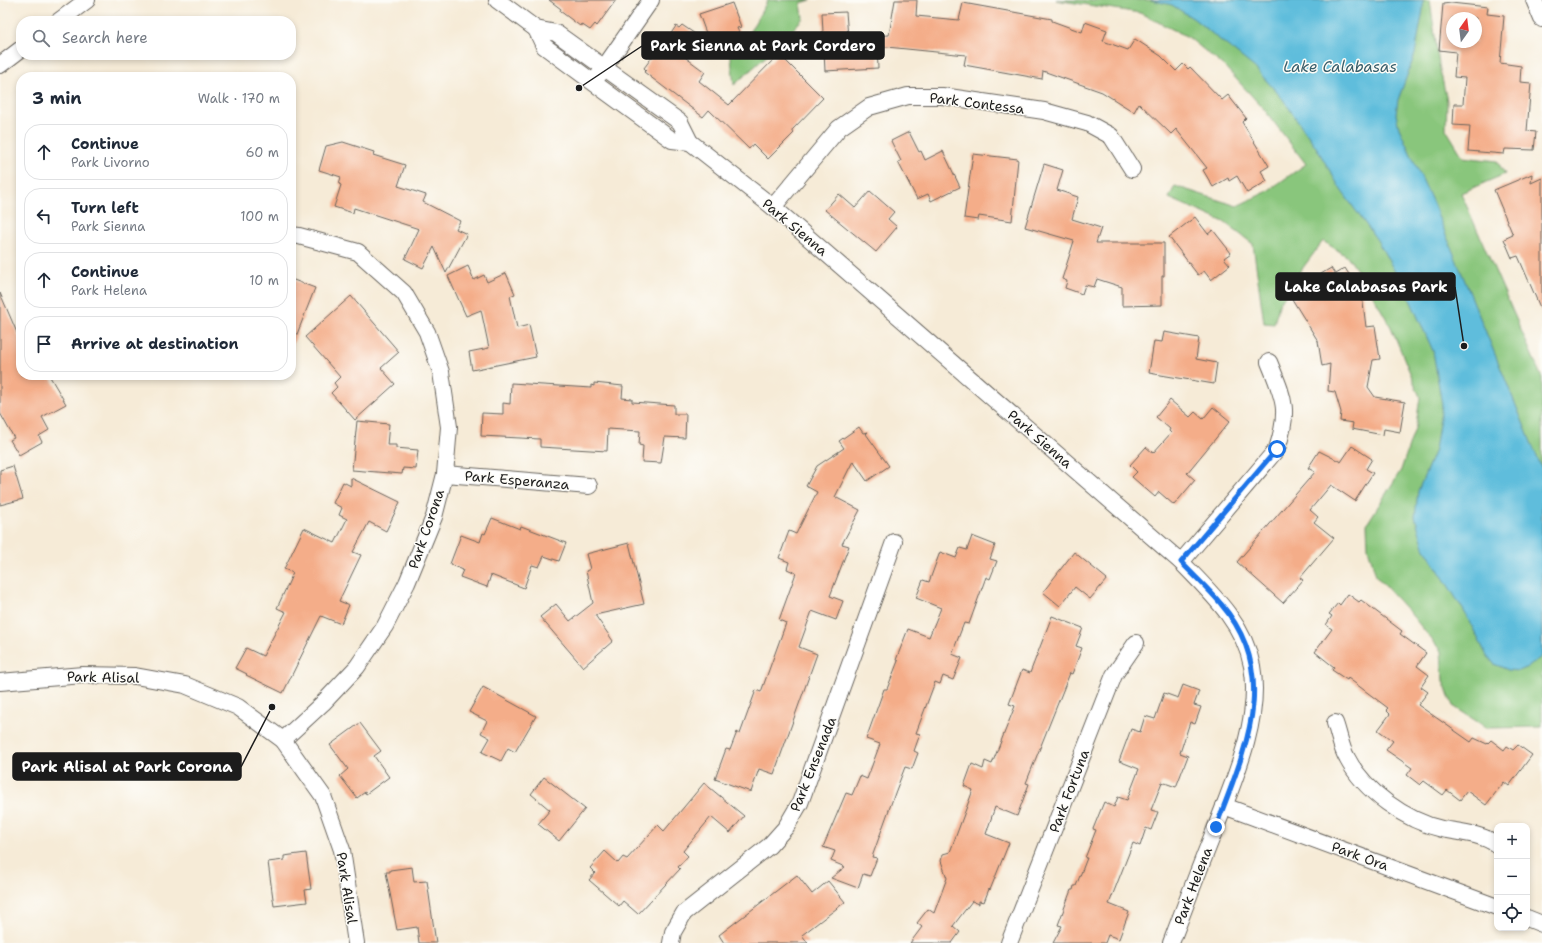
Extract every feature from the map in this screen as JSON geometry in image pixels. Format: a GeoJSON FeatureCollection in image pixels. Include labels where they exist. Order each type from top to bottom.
{"type":"FeatureCollection","features":[{"type":"Feature","properties":{"kind":"street"},"geometry":{"type":"LineString","coordinates":[[66,16],[87,0]]}},
{"type":"Feature","properties":{"kind":"street","name":"Park Sienna"},"geometry":{"type":"LineString","coordinates":[[497,0],[536,29],[556,33],[680,122],[690,142],[773,207],[1181,562],[1226,610],[1243,640],[1252,665],[1255,698],[1251,725],[1224,806]]}},
{"type":"Feature","properties":{"kind":"street"},"geometry":{"type":"LineString","coordinates":[[594,83],[651,0]]}},
{"type":"Feature","properties":{"kind":"street"},"geometry":{"type":"LineString","coordinates":[[1534,0],[1542,19]]}},
{"type":"Feature","properties":{"kind":"street","name":"Park Sienna"},"geometry":{"type":"LineString","coordinates":[[536,29],[544,46],[594,83],[672,140],[690,142]]}},
{"type":"Feature","properties":{"kind":"street"},"geometry":{"type":"LineString","coordinates":[[0,65],[16,53]]}},
{"type":"Feature","properties":{"kind":"street","name":"Park Contessa"},"geometry":{"type":"LineString","coordinates":[[773,207],[839,128],[869,107],[908,96],[942,96],[1044,112],[1087,123],[1111,136],[1132,169]]}},
{"type":"Feature","properties":{"kind":"street","name":"Park Corona"},"geometry":{"type":"LineString","coordinates":[[284,740],[323,703],[357,667],[385,626],[407,583],[434,517],[445,474],[449,427],[441,372],[426,332],[404,293],[358,252],[296,236]]}},
{"type":"Feature","properties":{"kind":"street"},"geometry":{"type":"LineString","coordinates":[[1181,562],[1277,449],[1285,426],[1284,400],[1269,362]]}},
{"type":"Feature","properties":{"kind":"street","name":"Park Esperanza"},"geometry":{"type":"LineString","coordinates":[[445,474],[589,486]]}},
{"type":"Feature","properties":{"kind":"street","name":"Park Ensenada"},"geometry":{"type":"LineString","coordinates":[[671,943],[673,932],[684,913],[769,846],[786,827],[800,803],[894,542]]}},
{"type":"Feature","properties":{"kind":"street","name":"Park Fortuna"},"geometry":{"type":"LineString","coordinates":[[1009,943],[1114,675],[1136,643]]}},
{"type":"Feature","properties":{"kind":"street","name":"Park Alisal"},"geometry":{"type":"LineString","coordinates":[[0,682],[91,675],[135,676],[185,685],[238,707],[284,740],[323,796],[342,850],[356,943]]}},
{"type":"Feature","properties":{"kind":"street"},"geometry":{"type":"LineString","coordinates":[[1335,723],[1347,758],[1373,792],[1402,813],[1430,826],[1480,837],[1494,844]]}},
{"type":"Feature","properties":{"kind":"street","name":"Park Ora"},"geometry":{"type":"LineString","coordinates":[[1224,806],[1494,905]]}},
{"type":"Feature","properties":{"kind":"street","name":"Park Helena"},"geometry":{"type":"LineString","coordinates":[[1171,943],[1224,806]]}},
{"type":"Feature","properties":{"kind":"street"},"geometry":{"type":"LineString","coordinates":[[1530,919],[1542,924]]}},
{"type":"Feature","properties":{"kind":"green space"},"geometry":{"type":"Polygon","coordinates":[[[768,0],[811,0],[801,3],[803,18],[780,44],[734,85],[730,49],[744,50],[754,44],[749,33],[768,0]]]}},
{"type":"Feature","properties":{"kind":"green space"},"geometry":{"type":"Polygon","coordinates":[[[1056,0],[1430,0],[1439,65],[1447,101],[1446,129],[1463,157],[1497,161],[1505,174],[1461,193],[1542,378],[1542,727],[1487,728],[1453,706],[1443,681],[1441,651],[1410,613],[1376,576],[1368,548],[1367,524],[1401,470],[1416,425],[1420,397],[1391,327],[1367,285],[1348,257],[1323,241],[1299,273],[1296,284],[1280,301],[1274,324],[1264,323],[1253,244],[1224,222],[1169,198],[1175,186],[1237,206],[1266,192],[1306,164],[1263,108],[1225,67],[1188,37],[1140,13],[1056,0]]]}},
{"type":"Feature","properties":{"kind":"water","name":"Lake Calabasas"},"geometry":{"type":"Polygon","coordinates":[[[1151,0],[1423,0],[1423,10],[1415,54],[1398,100],[1396,114],[1399,128],[1433,203],[1542,469],[1542,656],[1530,666],[1518,671],[1508,670],[1494,664],[1486,654],[1464,611],[1424,547],[1415,517],[1418,491],[1435,450],[1442,405],[1433,351],[1407,293],[1377,240],[1341,190],[1316,147],[1282,98],[1255,68],[1194,19],[1172,5],[1151,0]]]}},
{"type":"Feature","properties":{"kind":"building"},"geometry":{"type":"Polygon","coordinates":[[[549,0],[616,0],[597,26],[595,24],[590,30],[581,24],[580,26],[560,11],[561,9],[549,0]]]}},
{"type":"Feature","properties":{"kind":"building"},"geometry":{"type":"Polygon","coordinates":[[[895,0],[917,0],[916,16],[959,20],[963,3],[1052,19],[1052,21],[1082,32],[1085,22],[1107,30],[1103,41],[1128,50],[1135,39],[1161,56],[1176,71],[1183,64],[1188,69],[1190,67],[1222,100],[1228,95],[1246,118],[1242,122],[1269,166],[1261,171],[1267,181],[1247,193],[1237,176],[1229,181],[1228,178],[1213,187],[1203,170],[1207,168],[1176,129],[1171,134],[1139,103],[1134,112],[1102,92],[1043,71],[1042,79],[964,65],[966,55],[877,46],[878,68],[825,71],[822,13],[846,12],[848,37],[889,35],[895,0]]]}},
{"type":"Feature","properties":{"kind":"building"},"geometry":{"type":"Polygon","coordinates":[[[732,3],[741,27],[737,28],[740,35],[682,55],[705,72],[699,81],[729,105],[779,54],[823,98],[792,130],[794,133],[768,159],[753,144],[749,149],[709,110],[703,117],[644,72],[646,70],[644,68],[656,52],[658,53],[676,26],[679,28],[682,25],[710,44],[699,14],[732,3]]]}},
{"type":"Feature","properties":{"kind":"building"},"geometry":{"type":"Polygon","coordinates":[[[1451,3],[1488,7],[1487,14],[1504,16],[1500,63],[1521,66],[1520,82],[1531,83],[1527,131],[1536,132],[1534,150],[1505,149],[1504,154],[1468,151],[1470,126],[1453,125],[1454,104],[1463,104],[1465,78],[1454,77],[1456,52],[1439,50],[1443,4],[1451,3]]]}},
{"type":"Feature","properties":{"kind":"building"},"geometry":{"type":"Polygon","coordinates":[[[909,132],[919,152],[921,151],[925,160],[943,151],[960,187],[931,201],[928,194],[917,199],[898,162],[901,161],[891,141],[909,132]]]}},
{"type":"Feature","properties":{"kind":"building"},"geometry":{"type":"Polygon","coordinates":[[[343,142],[374,152],[373,155],[405,165],[398,186],[426,195],[423,202],[460,221],[456,229],[467,234],[446,273],[434,247],[423,268],[405,259],[419,229],[354,208],[353,213],[334,207],[341,185],[339,184],[341,177],[319,170],[326,146],[343,142]]]}},
{"type":"Feature","properties":{"kind":"building"},"geometry":{"type":"Polygon","coordinates":[[[973,154],[1018,159],[1012,221],[979,216],[978,220],[964,218],[973,154]]]}},
{"type":"Feature","properties":{"kind":"building"},"geometry":{"type":"Polygon","coordinates":[[[1044,164],[1063,170],[1057,190],[1078,197],[1072,219],[1101,228],[1096,243],[1164,243],[1162,305],[1122,306],[1122,287],[1097,279],[1094,287],[1085,285],[1082,294],[1065,288],[1067,281],[1062,279],[1074,241],[1025,227],[1044,164]]]}},
{"type":"Feature","properties":{"kind":"building"},"geometry":{"type":"Polygon","coordinates":[[[1532,174],[1531,183],[1542,178],[1542,312],[1518,256],[1512,258],[1504,239],[1513,235],[1494,190],[1532,174]]]}},
{"type":"Feature","properties":{"kind":"building"},"geometry":{"type":"Polygon","coordinates":[[[870,191],[894,212],[888,219],[897,227],[876,252],[825,210],[839,194],[855,208],[870,191]]]}},
{"type":"Feature","properties":{"kind":"building"},"geometry":{"type":"Polygon","coordinates":[[[1195,217],[1208,234],[1213,230],[1231,253],[1224,258],[1230,265],[1211,280],[1204,271],[1198,275],[1169,237],[1195,217]]]}},
{"type":"Feature","properties":{"kind":"building"},"geometry":{"type":"Polygon","coordinates":[[[468,266],[474,280],[484,275],[487,282],[506,273],[515,294],[510,296],[517,328],[529,325],[536,357],[472,370],[469,352],[489,348],[481,310],[466,316],[448,276],[468,266]]]}},
{"type":"Feature","properties":{"kind":"building"},"geometry":{"type":"Polygon","coordinates":[[[1331,268],[1335,274],[1345,268],[1362,295],[1366,327],[1375,326],[1380,359],[1373,360],[1368,387],[1375,397],[1405,402],[1400,432],[1384,429],[1383,435],[1352,429],[1353,423],[1340,421],[1341,412],[1335,392],[1328,391],[1330,364],[1322,366],[1318,341],[1292,299],[1310,289],[1306,283],[1331,268]]]}},
{"type":"Feature","properties":{"kind":"building"},"geometry":{"type":"Polygon","coordinates":[[[296,281],[315,288],[296,337],[296,281]]]}},
{"type":"Feature","properties":{"kind":"building"},"geometry":{"type":"Polygon","coordinates":[[[0,293],[16,330],[16,380],[52,380],[66,404],[42,417],[49,430],[39,436],[42,442],[19,455],[10,440],[14,438],[0,413],[0,293]]]}},
{"type":"Feature","properties":{"kind":"building"},"geometry":{"type":"Polygon","coordinates":[[[351,296],[399,352],[381,368],[395,384],[355,420],[331,393],[337,387],[334,383],[340,377],[305,337],[351,296]]]}},
{"type":"Feature","properties":{"kind":"building"},"geometry":{"type":"Polygon","coordinates":[[[1164,332],[1199,338],[1196,359],[1217,363],[1214,384],[1149,373],[1154,341],[1162,342],[1164,332]]]}},
{"type":"Feature","properties":{"kind":"building"},"geometry":{"type":"Polygon","coordinates":[[[511,383],[591,388],[591,385],[594,386],[594,383],[623,386],[622,398],[632,399],[632,402],[674,405],[674,414],[686,414],[685,438],[665,437],[661,463],[642,462],[643,446],[639,445],[640,431],[608,429],[607,451],[540,447],[540,439],[481,436],[482,413],[503,414],[503,403],[510,404],[511,383]]]}},
{"type":"Feature","properties":{"kind":"building"},"geometry":{"type":"Polygon","coordinates":[[[1170,400],[1190,417],[1195,412],[1203,419],[1213,407],[1230,421],[1187,473],[1195,480],[1174,505],[1159,492],[1155,497],[1132,477],[1137,472],[1130,465],[1146,447],[1153,453],[1171,433],[1169,431],[1170,429],[1156,417],[1170,400]]]}},
{"type":"Feature","properties":{"kind":"building"},"geometry":{"type":"Polygon","coordinates":[[[357,421],[389,424],[387,445],[396,445],[396,448],[418,450],[416,469],[403,468],[402,474],[352,470],[357,421]]]}},
{"type":"Feature","properties":{"kind":"building"},"geometry":{"type":"Polygon","coordinates":[[[859,427],[863,433],[868,432],[866,434],[889,466],[867,481],[853,461],[835,497],[860,510],[842,544],[849,546],[830,596],[843,601],[836,620],[812,611],[799,647],[817,654],[774,774],[759,769],[751,792],[715,779],[726,749],[730,750],[737,732],[740,734],[756,690],[761,692],[786,623],[779,620],[796,573],[787,569],[789,562],[779,558],[789,531],[796,534],[817,492],[806,486],[817,466],[844,448],[839,441],[859,427]]]}},
{"type":"Feature","properties":{"kind":"building"},"geometry":{"type":"Polygon","coordinates":[[[1352,446],[1372,459],[1366,469],[1373,473],[1355,501],[1331,485],[1310,510],[1318,517],[1314,522],[1334,538],[1300,578],[1303,580],[1283,603],[1237,562],[1315,472],[1308,468],[1319,451],[1341,462],[1352,446]]]}},
{"type":"Feature","properties":{"kind":"building"},"geometry":{"type":"Polygon","coordinates":[[[13,466],[23,499],[0,505],[0,470],[13,466]]]}},
{"type":"Feature","properties":{"kind":"building"},"geometry":{"type":"Polygon","coordinates":[[[351,478],[400,502],[386,531],[369,522],[353,552],[361,555],[339,601],[349,605],[341,624],[321,616],[283,693],[235,668],[246,648],[263,656],[286,612],[277,608],[293,573],[284,569],[304,528],[335,543],[347,519],[339,515],[342,508],[333,503],[343,482],[351,486],[351,478]]]}},
{"type":"Feature","properties":{"kind":"building"},"geometry":{"type":"Polygon","coordinates":[[[492,518],[520,529],[521,526],[566,543],[559,561],[544,556],[539,567],[532,565],[524,588],[491,575],[487,587],[460,577],[463,570],[450,564],[461,535],[480,542],[483,533],[485,534],[492,518]]]}},
{"type":"Feature","properties":{"kind":"building"},"geometry":{"type":"Polygon","coordinates":[[[972,536],[995,545],[990,559],[997,561],[990,579],[986,577],[969,624],[964,623],[952,654],[962,658],[953,680],[943,676],[940,684],[935,682],[916,733],[920,734],[914,751],[918,753],[912,769],[905,767],[872,857],[877,858],[870,876],[863,874],[858,888],[831,878],[845,867],[831,861],[835,851],[823,847],[846,793],[852,795],[860,776],[867,779],[880,744],[866,739],[884,689],[887,689],[898,661],[896,660],[908,629],[929,637],[941,608],[916,598],[923,580],[929,582],[940,552],[956,558],[960,548],[967,550],[972,536]]]}},
{"type":"Feature","properties":{"kind":"building"},"geometry":{"type":"Polygon","coordinates":[[[629,543],[644,604],[595,615],[613,641],[583,667],[540,617],[556,604],[570,621],[593,603],[586,571],[590,569],[586,554],[629,543]]]}},
{"type":"Feature","properties":{"kind":"building"},"geometry":{"type":"Polygon","coordinates":[[[1074,552],[1107,579],[1090,599],[1075,587],[1060,606],[1043,592],[1074,552]]]}},
{"type":"Feature","properties":{"kind":"building"},"geometry":{"type":"Polygon","coordinates":[[[1348,594],[1359,602],[1361,600],[1402,631],[1400,634],[1426,653],[1417,666],[1429,675],[1421,687],[1428,692],[1418,705],[1471,742],[1474,738],[1487,744],[1491,740],[1504,750],[1507,746],[1513,750],[1518,745],[1532,755],[1509,786],[1504,782],[1486,805],[1467,791],[1460,800],[1447,790],[1443,795],[1424,781],[1420,785],[1407,775],[1412,768],[1386,750],[1393,741],[1378,730],[1390,714],[1386,710],[1388,708],[1348,678],[1347,680],[1332,670],[1334,667],[1315,652],[1332,629],[1326,625],[1332,616],[1329,614],[1338,603],[1340,605],[1348,594]]]}},
{"type":"Feature","properties":{"kind":"building"},"geometry":{"type":"Polygon","coordinates":[[[1052,616],[1083,628],[1076,646],[1082,648],[1072,674],[1070,673],[1026,783],[1029,784],[1017,816],[995,807],[986,834],[1009,843],[990,890],[989,889],[984,902],[979,901],[979,904],[972,901],[953,926],[960,932],[952,943],[910,943],[922,927],[917,923],[928,909],[934,913],[947,878],[941,861],[943,854],[950,852],[973,790],[964,786],[972,764],[983,769],[985,761],[992,764],[1015,706],[1009,704],[1022,670],[1030,673],[1052,616]]]}},
{"type":"Feature","properties":{"kind":"building"},"geometry":{"type":"Polygon","coordinates":[[[1183,685],[1199,691],[1194,705],[1201,707],[1195,724],[1190,722],[1180,753],[1188,756],[1176,787],[1162,782],[1151,810],[1158,812],[1151,830],[1146,828],[1140,846],[1133,843],[1109,904],[1129,912],[1119,939],[1108,935],[1105,943],[1053,943],[1062,926],[1058,925],[1071,890],[1073,890],[1074,886],[1076,886],[1087,858],[1085,858],[1096,830],[1093,829],[1104,802],[1114,807],[1118,797],[1127,800],[1139,769],[1119,761],[1131,729],[1140,732],[1145,716],[1155,719],[1164,693],[1178,698],[1183,685]]]}},
{"type":"Feature","properties":{"kind":"building"},"geometry":{"type":"Polygon","coordinates":[[[483,687],[536,716],[515,752],[508,748],[501,761],[482,752],[490,738],[481,733],[487,721],[469,712],[483,687]]]}},
{"type":"Feature","properties":{"kind":"building"},"geometry":{"type":"Polygon","coordinates":[[[360,723],[381,751],[374,756],[389,777],[366,794],[365,792],[357,798],[340,776],[348,769],[330,745],[360,723]]]}},
{"type":"Feature","properties":{"kind":"building"},"geometry":{"type":"Polygon","coordinates":[[[544,777],[585,809],[559,841],[538,824],[550,810],[531,794],[544,777]]]}},
{"type":"Feature","properties":{"kind":"building"},"geometry":{"type":"Polygon","coordinates":[[[704,783],[744,816],[730,833],[711,817],[683,851],[688,856],[678,867],[680,869],[638,914],[623,901],[619,906],[589,880],[595,873],[590,868],[605,851],[618,863],[623,857],[627,859],[658,825],[664,831],[704,783]]]}},
{"type":"Feature","properties":{"kind":"building"},"geometry":{"type":"Polygon","coordinates":[[[306,853],[311,889],[305,890],[307,902],[274,906],[268,862],[284,860],[284,856],[306,853]]]}},
{"type":"Feature","properties":{"kind":"building"},"geometry":{"type":"Polygon","coordinates":[[[412,867],[414,882],[427,881],[436,943],[419,943],[417,927],[397,930],[386,872],[390,872],[390,870],[412,867]]]}},
{"type":"Feature","properties":{"kind":"building"},"geometry":{"type":"Polygon","coordinates":[[[797,875],[812,894],[828,881],[845,902],[802,935],[808,943],[724,943],[719,935],[797,875]]]}},
{"type":"Feature","properties":{"kind":"place","name":"Park Sienna at Park Cordero"},"geometry":{"type":"Point","coordinates":[579,88]}},
{"type":"Feature","properties":{"kind":"place","name":"Lake Calabasas Park"},"geometry":{"type":"Point","coordinates":[1464,346]}},
{"type":"Feature","properties":{"kind":"place","name":"Park Alisal at Park Corona"},"geometry":{"type":"Point","coordinates":[272,707]}},
{"type":"Feature","properties":{"kind":"route"},"geometry":{"type":"LineString","coordinates":[[1216,827],[1251,725],[1255,698],[1252,665],[1243,640],[1234,622],[1222,604],[1181,562],[1277,449]]}}]}
